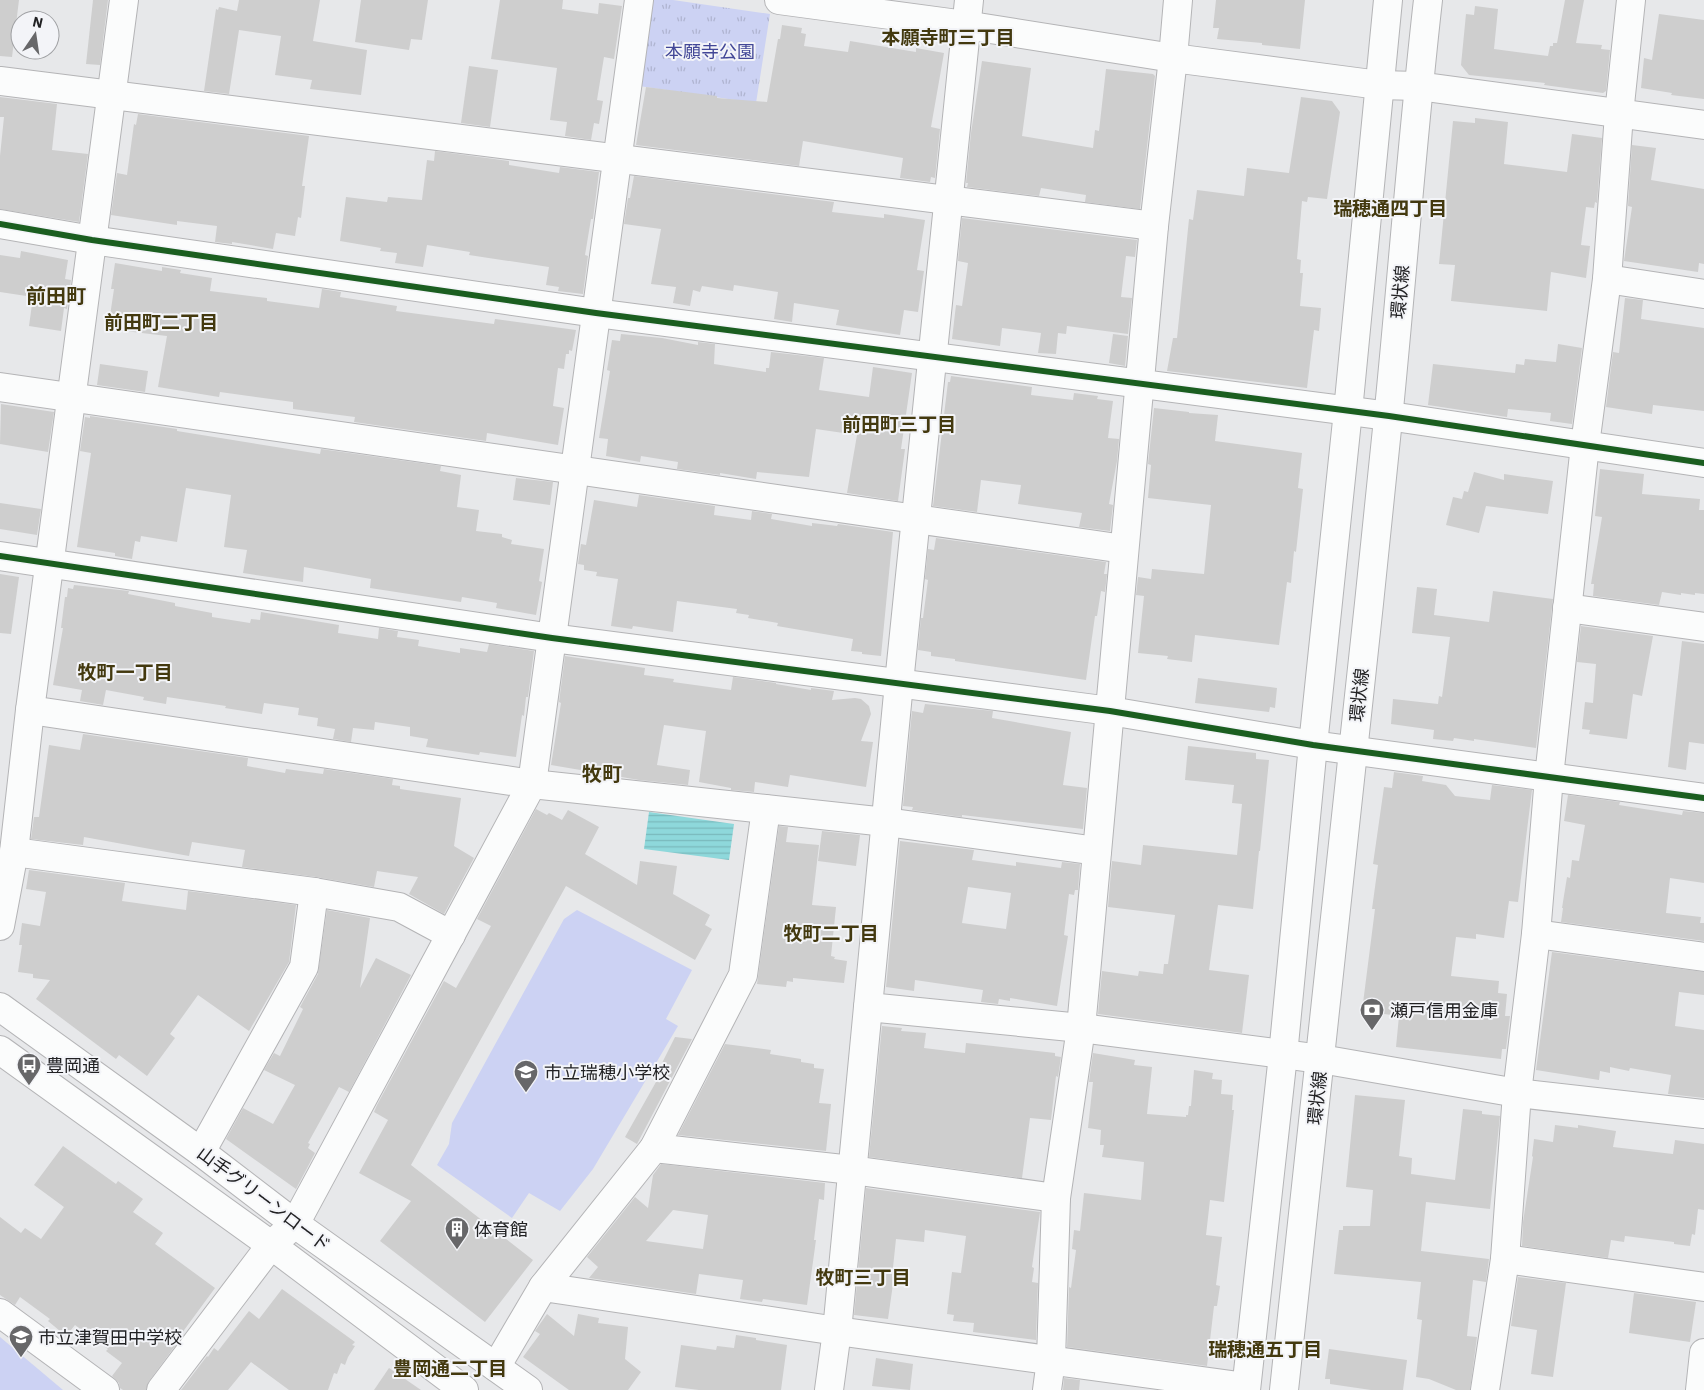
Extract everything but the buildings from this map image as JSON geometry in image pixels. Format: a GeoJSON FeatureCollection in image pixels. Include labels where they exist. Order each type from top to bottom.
{"type":"FeatureCollection","features":[{"type":"Feature","properties":{"kind":"street"},"geometry":{"type":"LineString","coordinates":[[0,926],[14,852],[11,780],[30,710],[124,0]]}},
{"type":"Feature","properties":{"kind":"street"},"geometry":{"type":"LineString","coordinates":[[161,1390],[270,1245],[295,1224],[532,784],[638,0]]}},
{"type":"Feature","properties":{"kind":"street"},"geometry":{"type":"LineString","coordinates":[[779,0],[967,13],[1173,58],[1379,85],[1418,86],[1704,126]]}},
{"type":"Feature","properties":{"kind":"street"},"geometry":{"type":"LineString","coordinates":[[1047,1390],[1050,1360],[1056,1198],[1081,1028],[1154,226],[1178,0]]}},
{"type":"Feature","properties":{"kind":"street"},"geometry":{"type":"LineString","coordinates":[[543,1287],[1246,1389],[1283,1055],[1388,0]]}},
{"type":"Feature","properties":{"kind":"street","name":"環状線"},"geometry":{"type":"LineString","coordinates":[[1284,1390],[1321,1059],[1388,416],[1418,86],[1428,0]]}},
{"type":"Feature","properties":{"kind":"street"},"geometry":{"type":"LineString","coordinates":[[1485,1390],[1505,1259],[1517,1093],[1536,934],[1549,777],[1585,445],[1607,279],[1619,114],[1631,0]]}},
{"type":"Feature","properties":{"kind":"street"},"geometry":{"type":"LineString","coordinates":[[829,1390],[837,1331],[899,683],[967,13]]}},
{"type":"Feature","properties":{"kind":"street"},"geometry":{"type":"LineString","coordinates":[[0,81],[1154,226]]}},
{"type":"Feature","properties":{"kind":"street"},"geometry":{"type":"LineString","coordinates":[[0,224],[92,240],[596,313],[1388,416],[1704,463]]}},
{"type":"Feature","properties":{"kind":"street"},"geometry":{"type":"LineString","coordinates":[[1607,279],[1704,294]]}},
{"type":"Feature","properties":{"kind":"street"},"geometry":{"type":"LineString","coordinates":[[0,387],[1124,549]]}},
{"type":"Feature","properties":{"kind":"street"},"geometry":{"type":"LineString","coordinates":[[0,556],[552,638],[1110,711],[1313,745],[1704,798]]}},
{"type":"Feature","properties":{"kind":"street"},"geometry":{"type":"LineString","coordinates":[[1567,608],[1704,627]]}},
{"type":"Feature","properties":{"kind":"street"},"geometry":{"type":"LineString","coordinates":[[30,710],[532,784],[886,822],[1097,851]]}},
{"type":"Feature","properties":{"kind":"street"},"geometry":{"type":"LineString","coordinates":[[496,1367],[543,1287],[654,1148],[743,975],[766,809]]}},
{"type":"Feature","properties":{"kind":"street"},"geometry":{"type":"LineString","coordinates":[[14,852],[314,892],[399,907],[451,935]]}},
{"type":"Feature","properties":{"kind":"street"},"geometry":{"type":"LineString","coordinates":[[201,1152],[304,967],[314,892]]}},
{"type":"Feature","properties":{"kind":"street"},"geometry":{"type":"LineString","coordinates":[[1536,934],[1704,957]]}},
{"type":"Feature","properties":{"kind":"street","name":"山手グリーンロード"},"geometry":{"type":"LineString","coordinates":[[0,1007],[201,1152],[295,1224],[528,1390]]}},
{"type":"Feature","properties":{"kind":"street"},"geometry":{"type":"LineString","coordinates":[[868,1007],[1081,1028],[1321,1059],[1517,1093],[1704,1114]]}},
{"type":"Feature","properties":{"kind":"street","name":"山手グリーンロード"},"geometry":{"type":"LineString","coordinates":[[0,1050],[270,1245],[464,1390]]}},
{"type":"Feature","properties":{"kind":"street"},"geometry":{"type":"LineString","coordinates":[[654,1148],[852,1170],[1056,1198]]}},
{"type":"Feature","properties":{"kind":"street"},"geometry":{"type":"LineString","coordinates":[[1505,1259],[1704,1287]]}},
{"type":"Feature","properties":{"kind":"street"},"geometry":{"type":"LineString","coordinates":[[0,1313],[105,1390]]}},
{"type":"Feature","properties":{"kind":"street"},"geometry":{"type":"LineString","coordinates":[[1700,1390],[1704,1353]]}},
{"type":"Feature","properties":{"kind":"green space","name":"本願寺公園"},"geometry":{"type":"Polygon","coordinates":[[[648,0],[673,0],[770,14],[756,103],[639,86],[648,0]]]}},
{"type":"Feature","properties":{"kind":"green space"},"geometry":{"type":"Polygon","coordinates":[[[577,910],[692,970],[666,1019],[678,1026],[593,1169],[560,1211],[529,1193],[512,1218],[437,1165],[449,1144],[452,1123],[564,919],[577,910]]]}},
{"type":"Feature","properties":{"kind":"green space","name":"市立津賀田中学校"},"geometry":{"type":"Polygon","coordinates":[[[0,1337],[63,1390],[0,1390],[0,1337]]]}},
{"type":"Feature","properties":{"kind":"shaded area"},"geometry":{"type":"Polygon","coordinates":[[[649,812],[734,824],[729,860],[644,849],[649,812]]]}},
{"type":"Feature","properties":{"kind":"cycle path"},"geometry":{"type":"LineString","coordinates":[[0,224],[92,240],[596,313],[1389,416],[1704,463]]}},
{"type":"Feature","properties":{"kind":"cycle path"},"geometry":{"type":"LineString","coordinates":[[0,556],[552,638],[1110,711],[1313,745],[1704,798]]}},
{"type":"Feature","properties":{"kind":"place","name":"瀬戸信用金庫"},"geometry":{"type":"Point","coordinates":[1372,1031]}},
{"type":"Feature","properties":{"kind":"place","name":"豊岡通"},"geometry":{"type":"Point","coordinates":[29,1086]}},
{"type":"Feature","properties":{"kind":"place","name":"市立瑞穂小学校"},"geometry":{"type":"Point","coordinates":[526,1093]}},
{"type":"Feature","properties":{"kind":"place","name":"体育館"},"geometry":{"type":"Point","coordinates":[457,1250]}},
{"type":"Feature","properties":{"kind":"place","name":"市立津賀田中学校"},"geometry":{"type":"Point","coordinates":[21,1358]}},
{"type":"Feature","properties":{"kind":"district","name":"本願寺町三丁目"},"geometry":{"type":"Point","coordinates":[948,37]}},
{"type":"Feature","properties":{"kind":"district","name":"瑞穂通四丁目"},"geometry":{"type":"Point","coordinates":[1390,208]}},
{"type":"Feature","properties":{"kind":"district","name":"前田町"},"geometry":{"type":"Point","coordinates":[56,295]}},
{"type":"Feature","properties":{"kind":"district","name":"前田町二丁目"},"geometry":{"type":"Point","coordinates":[161,322]}},
{"type":"Feature","properties":{"kind":"district","name":"前田町三丁目"},"geometry":{"type":"Point","coordinates":[899,424]}},
{"type":"Feature","properties":{"kind":"district","name":"牧町一丁目"},"geometry":{"type":"Point","coordinates":[125,672]}},
{"type":"Feature","properties":{"kind":"district","name":"牧町"},"geometry":{"type":"Point","coordinates":[602,773]}},
{"type":"Feature","properties":{"kind":"district","name":"牧町二丁目"},"geometry":{"type":"Point","coordinates":[831,933]}},
{"type":"Feature","properties":{"kind":"district","name":"牧町三丁目"},"geometry":{"type":"Point","coordinates":[863,1277]}},
{"type":"Feature","properties":{"kind":"district","name":"瑞穂通五丁目"},"geometry":{"type":"Point","coordinates":[1265,1349]}},
{"type":"Feature","properties":{"kind":"district","name":"豊岡通二丁目"},"geometry":{"type":"Point","coordinates":[450,1368]}}]}
